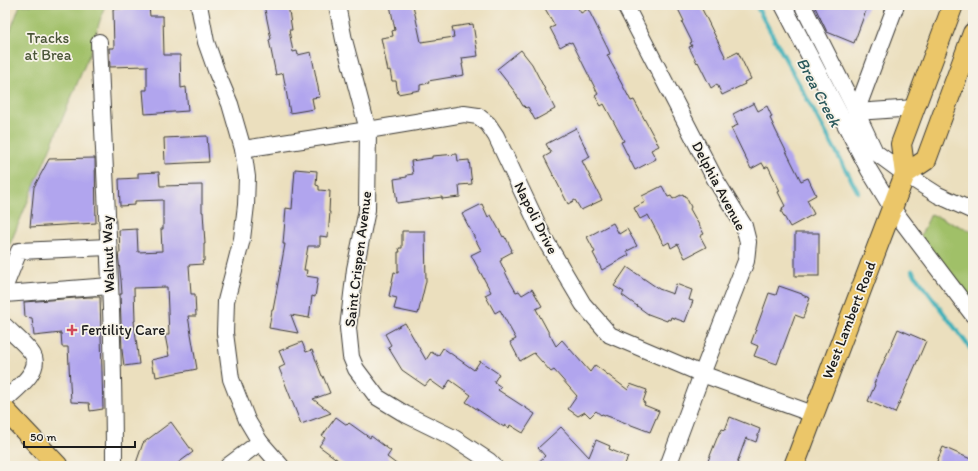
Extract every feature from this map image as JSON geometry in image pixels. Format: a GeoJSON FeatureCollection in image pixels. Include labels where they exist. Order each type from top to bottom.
{"type":"FeatureCollection","features":[{"type":"Feature","properties":{"kind":"main road","name":"West Lambert Road"},"geometry":{"type":"LineString","coordinates":[[794,466],[904,174],[901,144],[953,5]]}},
{"type":"Feature","properties":{"kind":"main road"},"geometry":{"type":"LineString","coordinates":[[904,174],[926,160],[973,33]]}},
{"type":"Feature","properties":{"kind":"main road"},"geometry":{"type":"LineString","coordinates":[[5,410],[58,466]]}},
{"type":"Feature","properties":{"kind":"street"},"geometry":{"type":"LineString","coordinates":[[199,5],[206,42],[216,73],[230,104],[243,149],[247,177],[246,205],[242,239],[226,301],[225,333],[231,379],[247,420],[260,442],[281,466]]}},
{"type":"Feature","properties":{"kind":"street","name":"Saint Crispen Avenue"},"geometry":{"type":"LineString","coordinates":[[337,5],[344,40],[368,130],[367,210],[355,269],[348,328],[351,358],[356,369],[377,397],[405,414],[454,438],[489,461],[494,466]]}},
{"type":"Feature","properties":{"kind":"street","name":"Delphia Avenue"},"geometry":{"type":"LineString","coordinates":[[625,5],[715,179],[744,226],[748,242],[746,261],[702,374]]}},
{"type":"Feature","properties":{"kind":"street"},"geometry":{"type":"LineString","coordinates":[[784,5],[869,170],[892,208],[973,316]]}},
{"type":"Feature","properties":{"kind":"street"},"geometry":{"type":"LineString","coordinates":[[805,5],[804,8],[875,152],[904,174],[938,196],[973,211]]}},
{"type":"Feature","properties":{"kind":"street"},"geometry":{"type":"LineString","coordinates":[[856,112],[896,5]]}},
{"type":"Feature","properties":{"kind":"street","name":"Walnut Way"},"geometry":{"type":"LineString","coordinates":[[99,42],[110,286],[114,419],[113,466]]}},
{"type":"Feature","properties":{"kind":"street"},"geometry":{"type":"LineString","coordinates":[[856,112],[915,108]]}},
{"type":"Feature","properties":{"kind":"street","name":"Napoli Drive"},"geometry":{"type":"LineString","coordinates":[[243,149],[464,114],[478,116],[488,124],[496,136],[544,238],[584,304],[610,335],[702,374],[813,414]]}},
{"type":"Feature","properties":{"kind":"street"},"geometry":{"type":"LineString","coordinates":[[5,286],[19,251],[108,247]]}},
{"type":"Feature","properties":{"kind":"street"},"geometry":{"type":"LineString","coordinates":[[5,294],[110,286]]}},
{"type":"Feature","properties":{"kind":"street"},"geometry":{"type":"LineString","coordinates":[[5,326],[34,356],[35,364],[33,372],[5,400]]}},
{"type":"Feature","properties":{"kind":"street"},"geometry":{"type":"LineString","coordinates":[[668,466],[702,374]]}},
{"type":"Feature","properties":{"kind":"street"},"geometry":{"type":"LineString","coordinates":[[228,466],[260,442]]}},
{"type":"Feature","properties":{"kind":"green space","name":"Tracks at Brea"},"geometry":{"type":"Polygon","coordinates":[[[20,5],[105,5],[89,55],[5,256],[5,45],[20,5]]]}},
{"type":"Feature","properties":{"kind":"green space"},"geometry":{"type":"Polygon","coordinates":[[[931,214],[973,232],[973,303],[920,237],[931,214]]]}},
{"type":"Feature","properties":{"kind":"building"},"geometry":{"type":"Polygon","coordinates":[[[264,5],[288,5],[292,30],[289,30],[293,52],[297,51],[298,55],[311,52],[320,97],[312,98],[314,109],[290,113],[283,73],[276,75],[264,5]]]}},
{"type":"Feature","properties":{"kind":"building"},"geometry":{"type":"Polygon","coordinates":[[[390,5],[413,5],[421,42],[454,37],[452,27],[473,24],[478,56],[462,58],[464,75],[428,81],[429,83],[420,85],[420,90],[398,94],[396,81],[392,81],[390,70],[388,71],[381,38],[393,36],[392,31],[395,30],[390,5]]]}},
{"type":"Feature","properties":{"kind":"building"},"geometry":{"type":"Polygon","coordinates":[[[543,5],[576,5],[581,13],[588,9],[608,49],[610,54],[607,55],[618,77],[631,101],[634,100],[659,146],[651,150],[656,159],[635,170],[621,142],[624,141],[604,104],[601,106],[595,96],[598,94],[572,42],[560,47],[550,28],[555,26],[543,5]]]}},
{"type":"Feature","properties":{"kind":"building"},"geometry":{"type":"Polygon","coordinates":[[[676,5],[700,5],[726,58],[738,52],[751,79],[744,82],[745,84],[722,95],[717,84],[711,88],[689,47],[692,46],[690,43],[692,42],[682,22],[684,21],[676,5]]]}},
{"type":"Feature","properties":{"kind":"building"},"geometry":{"type":"Polygon","coordinates":[[[814,5],[868,5],[854,43],[827,32],[814,5]]]}},
{"type":"Feature","properties":{"kind":"building"},"geometry":{"type":"Polygon","coordinates":[[[149,7],[150,16],[163,16],[164,55],[180,55],[181,88],[186,87],[188,111],[145,114],[143,90],[147,90],[147,66],[110,67],[109,48],[114,48],[113,9],[149,7]]]}},
{"type":"Feature","properties":{"kind":"building"},"geometry":{"type":"Polygon","coordinates":[[[521,50],[532,64],[555,109],[535,120],[528,107],[526,108],[523,106],[515,92],[497,69],[521,50]]]}},
{"type":"Feature","properties":{"kind":"building"},"geometry":{"type":"Polygon","coordinates":[[[754,103],[758,111],[767,106],[772,117],[770,118],[801,181],[808,178],[816,195],[807,200],[814,214],[790,227],[781,211],[783,211],[782,208],[785,206],[778,192],[780,191],[768,166],[765,168],[762,163],[751,169],[731,128],[738,125],[733,114],[754,103]]]}},
{"type":"Feature","properties":{"kind":"building"},"geometry":{"type":"Polygon","coordinates":[[[576,128],[590,157],[582,161],[602,200],[581,210],[575,200],[568,204],[544,157],[551,153],[546,144],[576,128]]]}},
{"type":"Feature","properties":{"kind":"building"},"geometry":{"type":"Polygon","coordinates":[[[207,136],[209,162],[165,164],[164,138],[207,136]]]}},
{"type":"Feature","properties":{"kind":"building"},"geometry":{"type":"Polygon","coordinates":[[[457,154],[458,161],[469,160],[472,184],[459,185],[460,197],[442,199],[442,197],[397,203],[394,179],[407,177],[407,175],[413,174],[411,161],[432,158],[432,156],[457,154]]]}},
{"type":"Feature","properties":{"kind":"building"},"geometry":{"type":"Polygon","coordinates":[[[95,158],[96,223],[30,227],[34,187],[49,159],[95,158]]]}},
{"type":"Feature","properties":{"kind":"building"},"geometry":{"type":"Polygon","coordinates":[[[295,169],[317,171],[316,185],[319,186],[319,190],[330,191],[328,237],[320,236],[320,246],[308,246],[304,270],[307,270],[306,276],[318,278],[315,297],[312,296],[309,318],[291,315],[298,333],[269,328],[285,244],[283,244],[286,208],[292,209],[295,169]]]}},
{"type":"Feature","properties":{"kind":"building"},"geometry":{"type":"Polygon","coordinates":[[[159,172],[160,186],[202,185],[202,212],[205,244],[204,261],[202,261],[203,264],[189,265],[191,294],[195,294],[196,316],[188,316],[197,369],[156,377],[151,360],[169,356],[165,335],[169,335],[167,287],[134,288],[134,321],[139,364],[124,366],[120,294],[122,294],[118,253],[120,253],[119,230],[137,229],[138,252],[162,251],[161,229],[163,229],[163,200],[135,201],[135,205],[120,206],[119,179],[138,178],[138,173],[159,172]]]}},
{"type":"Feature","properties":{"kind":"building"},"geometry":{"type":"Polygon","coordinates":[[[662,186],[668,197],[671,196],[673,199],[683,194],[684,196],[685,195],[691,207],[690,209],[704,234],[700,236],[706,247],[685,258],[678,244],[671,248],[669,242],[664,245],[648,215],[640,219],[634,208],[645,202],[642,196],[662,186]]]}},
{"type":"Feature","properties":{"kind":"building"},"geometry":{"type":"Polygon","coordinates":[[[482,204],[488,217],[491,215],[512,250],[512,252],[501,258],[502,260],[500,261],[516,292],[519,291],[522,295],[532,289],[542,306],[536,309],[556,346],[562,340],[590,372],[595,365],[628,390],[630,384],[647,390],[643,402],[645,403],[644,405],[659,411],[650,432],[602,414],[601,415],[596,411],[590,417],[585,412],[578,416],[568,409],[577,396],[554,370],[551,372],[534,353],[520,361],[510,342],[516,339],[500,310],[495,313],[485,295],[491,292],[471,255],[481,250],[462,214],[482,204]]]}},
{"type":"Feature","properties":{"kind":"building"},"geometry":{"type":"Polygon","coordinates":[[[613,223],[619,234],[627,229],[637,246],[627,251],[629,255],[602,270],[587,237],[613,223]]]}},
{"type":"Feature","properties":{"kind":"building"},"geometry":{"type":"Polygon","coordinates":[[[402,231],[425,231],[426,281],[418,314],[394,309],[397,298],[389,296],[394,272],[398,273],[398,252],[400,252],[399,248],[402,248],[402,231]]]}},
{"type":"Feature","properties":{"kind":"building"},"geometry":{"type":"Polygon","coordinates":[[[795,233],[819,233],[819,276],[795,276],[795,233]]]}},
{"type":"Feature","properties":{"kind":"building"},"geometry":{"type":"Polygon","coordinates":[[[627,267],[659,289],[673,294],[676,284],[692,290],[689,300],[693,301],[685,322],[671,317],[670,320],[668,319],[667,321],[648,314],[622,295],[624,292],[614,286],[627,267]]]}},
{"type":"Feature","properties":{"kind":"building"},"geometry":{"type":"Polygon","coordinates":[[[779,286],[810,298],[803,318],[795,315],[777,364],[754,356],[758,346],[751,343],[769,293],[776,295],[779,286]]]}},
{"type":"Feature","properties":{"kind":"building"},"geometry":{"type":"Polygon","coordinates":[[[100,297],[103,409],[90,411],[89,403],[71,402],[68,347],[62,347],[61,333],[34,336],[32,318],[25,317],[24,302],[100,297]]]}},
{"type":"Feature","properties":{"kind":"building"},"geometry":{"type":"Polygon","coordinates":[[[405,323],[426,360],[431,352],[438,356],[443,348],[474,370],[480,361],[499,374],[494,382],[501,387],[498,390],[535,414],[523,433],[510,425],[509,428],[505,425],[504,427],[466,402],[471,395],[450,380],[444,390],[430,380],[425,386],[402,370],[388,347],[391,345],[385,334],[405,323]]]}},
{"type":"Feature","properties":{"kind":"building"},"geometry":{"type":"Polygon","coordinates":[[[898,329],[926,341],[895,413],[868,401],[898,329]]]}},
{"type":"Feature","properties":{"kind":"building"},"geometry":{"type":"Polygon","coordinates":[[[302,342],[306,352],[312,350],[330,393],[313,399],[331,413],[301,424],[279,368],[285,365],[279,351],[302,342]]]}},
{"type":"Feature","properties":{"kind":"building"},"geometry":{"type":"Polygon","coordinates":[[[336,417],[347,425],[349,423],[370,438],[371,436],[391,451],[387,457],[399,466],[346,466],[319,446],[325,438],[322,436],[336,417]]]}},
{"type":"Feature","properties":{"kind":"building"},"geometry":{"type":"Polygon","coordinates":[[[730,417],[760,429],[756,442],[746,438],[737,463],[741,466],[706,466],[719,433],[722,429],[725,430],[730,417]]]}},
{"type":"Feature","properties":{"kind":"building"},"geometry":{"type":"Polygon","coordinates":[[[171,422],[193,452],[174,466],[135,466],[143,443],[171,422]]]}},
{"type":"Feature","properties":{"kind":"building"},"geometry":{"type":"Polygon","coordinates":[[[561,427],[589,457],[596,440],[610,446],[609,449],[628,457],[624,466],[534,466],[545,456],[538,448],[561,427]]]}},
{"type":"Feature","properties":{"kind":"building"},"geometry":{"type":"Polygon","coordinates":[[[943,447],[973,460],[973,466],[935,466],[943,447]]]}},
{"type":"Feature","properties":{"kind":"waterway","name":"Brea Creek"},"geometry":{"type":"LineString","coordinates":[[756,5],[858,192]]}},
{"type":"Feature","properties":{"kind":"waterway","name":"Brea Creek"},"geometry":{"type":"LineString","coordinates":[[912,271],[973,352]]}},
{"type":"Feature","properties":{"kind":"place","name":"Fertility Care"},"geometry":{"type":"Point","coordinates":[72,330]}}]}
